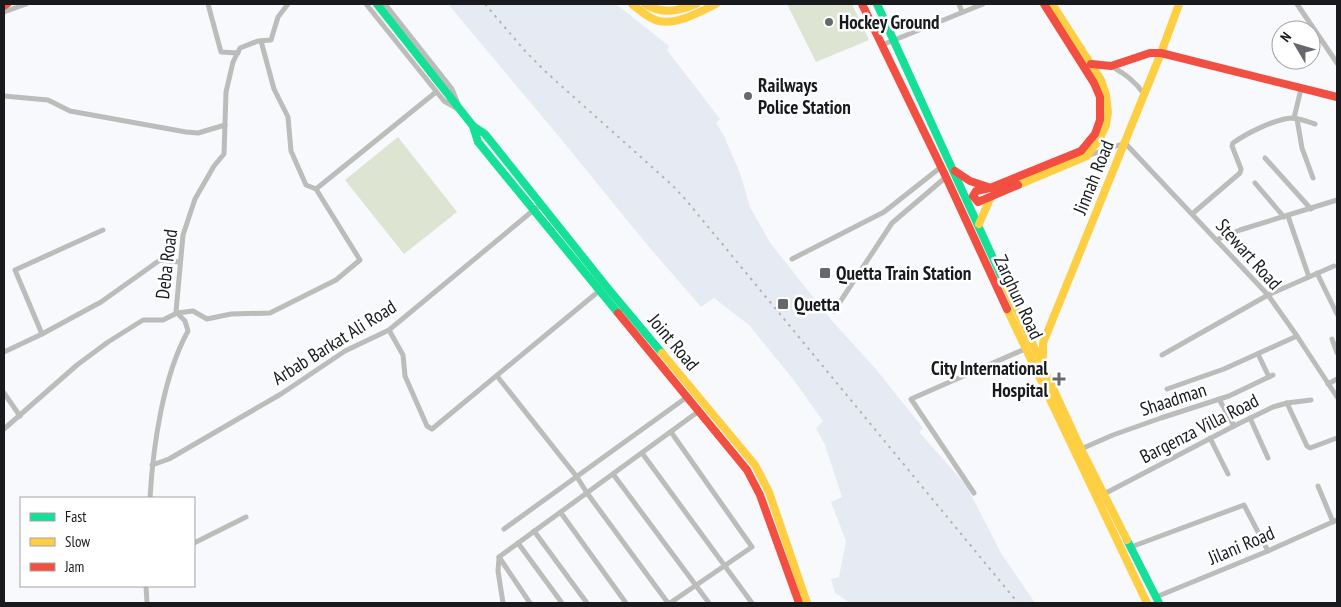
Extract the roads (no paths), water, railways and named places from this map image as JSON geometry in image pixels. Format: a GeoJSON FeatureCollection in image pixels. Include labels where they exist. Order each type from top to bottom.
{"type":"FeatureCollection","features":[{"type":"Feature","properties":{"kind":"main road","name":"Joint Road"},"geometry":{"type":"LineString","coordinates":[[377,4],[473,126],[485,134],[606,286],[755,465],[769,492],[807,603]]}},
{"type":"Feature","properties":{"kind":"main road"},"geometry":{"type":"LineString","coordinates":[[632,4],[646,15],[658,21],[669,22],[716,4]]}},
{"type":"Feature","properties":{"kind":"main road"},"geometry":{"type":"LineString","coordinates":[[645,4],[661,12],[670,12],[696,4]]}},
{"type":"Feature","properties":{"kind":"main road","name":"Zarghun Road"},"geometry":{"type":"LineString","coordinates":[[862,4],[946,177],[1025,349],[1147,603]]}},
{"type":"Feature","properties":{"kind":"main road","name":"Zarghun Road"},"geometry":{"type":"LineString","coordinates":[[877,4],[1082,449],[1157,600]]}},
{"type":"Feature","properties":{"kind":"main road"},"geometry":{"type":"LineString","coordinates":[[1044,4],[1094,83],[1100,97],[1100,120],[1095,134],[1081,151],[990,188],[976,191],[974,196],[978,202],[1087,156],[1106,125],[1108,112],[1106,95],[1101,80],[1052,4]]}},
{"type":"Feature","properties":{"kind":"main road","name":"Jinnah Road"},"geometry":{"type":"LineString","coordinates":[[1043,364],[1043,343],[1180,4]]}},
{"type":"Feature","properties":{"kind":"main road"},"geometry":{"type":"LineString","coordinates":[[1091,64],[1111,66],[1150,53],[1161,53],[1337,97]]}},
{"type":"Feature","properties":{"kind":"main road","name":"Joint Road"},"geometry":{"type":"LineString","coordinates":[[473,126],[478,142],[747,470],[755,482],[799,603]]}},
{"type":"Feature","properties":{"kind":"main road"},"geometry":{"type":"LineString","coordinates":[[955,171],[970,181],[990,188]]}},
{"type":"Feature","properties":{"kind":"main road"},"geometry":{"type":"LineString","coordinates":[[979,224],[991,197]]}},
{"type":"Feature","properties":{"kind":"street"},"geometry":{"type":"LineString","coordinates":[[4,12],[26,4]]}},
{"type":"Feature","properties":{"kind":"street"},"geometry":{"type":"LineString","coordinates":[[208,4],[221,52],[238,53],[240,48],[262,40],[270,40],[278,17],[288,4]]}},
{"type":"Feature","properties":{"kind":"street"},"geometry":{"type":"LineString","coordinates":[[366,4],[436,92],[444,101],[461,111]]}},
{"type":"Feature","properties":{"kind":"street"},"geometry":{"type":"LineString","coordinates":[[385,4],[452,89],[461,111]]}},
{"type":"Feature","properties":{"kind":"street"},"geometry":{"type":"LineString","coordinates":[[959,4],[962,12]]}},
{"type":"Feature","properties":{"kind":"street"},"geometry":{"type":"LineString","coordinates":[[882,45],[983,4]]}},
{"type":"Feature","properties":{"kind":"street"},"geometry":{"type":"LineString","coordinates":[[1297,4],[1337,63]]}},
{"type":"Feature","properties":{"kind":"street"},"geometry":{"type":"LineString","coordinates":[[4,429],[70,371],[108,342],[143,320],[162,320],[177,313],[193,311],[207,319],[231,314],[270,313],[336,280],[360,260],[316,189],[306,185],[292,151],[288,117],[274,89],[262,40]]}},
{"type":"Feature","properties":{"kind":"street","name":"Deba Road"},"geometry":{"type":"LineString","coordinates":[[150,497],[153,454],[167,390],[178,350],[188,331],[185,321],[176,312],[179,262],[183,235],[195,199],[214,166],[224,154],[226,92],[238,53]]}},
{"type":"Feature","properties":{"kind":"street"},"geometry":{"type":"LineString","coordinates":[[1111,66],[1130,78],[1144,94]]}},
{"type":"Feature","properties":{"kind":"street"},"geometry":{"type":"LineString","coordinates":[[1301,89],[1296,118],[1302,148],[1313,178]]}},
{"type":"Feature","properties":{"kind":"street"},"geometry":{"type":"LineString","coordinates":[[316,189],[436,92]]}},
{"type":"Feature","properties":{"kind":"street"},"geometry":{"type":"LineString","coordinates":[[4,96],[48,100],[70,111],[186,132],[198,133],[225,126]]}},
{"type":"Feature","properties":{"kind":"street"},"geometry":{"type":"LineString","coordinates":[[1192,214],[1240,173],[1241,168],[1232,146],[1233,143],[1264,126],[1296,118],[1315,124]]}},
{"type":"Feature","properties":{"kind":"street"},"geometry":{"type":"LineString","coordinates":[[1087,156],[1125,143]]}},
{"type":"Feature","properties":{"kind":"street","name":"Stewart Road"},"geometry":{"type":"LineString","coordinates":[[1125,143],[1268,295],[1336,395]]}},
{"type":"Feature","properties":{"kind":"street"},"geometry":{"type":"LineString","coordinates":[[1265,158],[1311,209]]}},
{"type":"Feature","properties":{"kind":"street"},"geometry":{"type":"LineString","coordinates":[[792,259],[884,212],[941,167]]}},
{"type":"Feature","properties":{"kind":"street"},"geometry":{"type":"LineString","coordinates":[[834,311],[892,223],[946,177]]}},
{"type":"Feature","properties":{"kind":"street"},"geometry":{"type":"LineString","coordinates":[[1255,182],[1286,216],[1310,277]]}},
{"type":"Feature","properties":{"kind":"street"},"geometry":{"type":"LineString","coordinates":[[1216,240],[1240,230],[1337,200]]}},
{"type":"Feature","properties":{"kind":"street","name":"Arbab Barkat Ali Road"},"geometry":{"type":"LineString","coordinates":[[152,464],[169,459],[281,394],[345,351],[389,330],[541,204]]}},
{"type":"Feature","properties":{"kind":"street"},"geometry":{"type":"LineString","coordinates":[[42,334],[15,270],[103,230]]}},
{"type":"Feature","properties":{"kind":"street"},"geometry":{"type":"LineString","coordinates":[[4,352],[101,302],[160,260],[179,262]]}},
{"type":"Feature","properties":{"kind":"street"},"geometry":{"type":"LineString","coordinates":[[1162,355],[1268,295],[1334,266]]}},
{"type":"Feature","properties":{"kind":"street"},"geometry":{"type":"LineString","coordinates":[[1317,273],[1337,314]]}},
{"type":"Feature","properties":{"kind":"street"},"geometry":{"type":"LineString","coordinates":[[389,330],[403,355],[405,376],[427,426],[432,429],[599,291]]}},
{"type":"Feature","properties":{"kind":"street"},"geometry":{"type":"LineString","coordinates":[[1167,389],[1224,370],[1297,336]]}},
{"type":"Feature","properties":{"kind":"street"},"geometry":{"type":"LineString","coordinates":[[1332,339],[1337,354]]}},
{"type":"Feature","properties":{"kind":"street"},"geometry":{"type":"LineString","coordinates":[[974,494],[911,398],[1025,349]]}},
{"type":"Feature","properties":{"kind":"street","name":"Shaadman"},"geometry":{"type":"LineString","coordinates":[[1082,449],[1121,432],[1219,399],[1271,376],[1258,354]]}},
{"type":"Feature","properties":{"kind":"street"},"geometry":{"type":"LineString","coordinates":[[496,376],[576,477],[669,603],[752,546],[671,432]]}},
{"type":"Feature","properties":{"kind":"street"},"geometry":{"type":"LineString","coordinates":[[1328,384],[1337,379]]}},
{"type":"Feature","properties":{"kind":"street"},"geometry":{"type":"LineString","coordinates":[[4,393],[20,416]]}},
{"type":"Feature","properties":{"kind":"street"},"geometry":{"type":"LineString","coordinates":[[504,529],[687,397]]}},
{"type":"Feature","properties":{"kind":"street"},"geometry":{"type":"LineString","coordinates":[[1219,399],[1234,426]]}},
{"type":"Feature","properties":{"kind":"street","name":"Bargenza Villa Road"},"geometry":{"type":"LineString","coordinates":[[1104,494],[1250,418],[1287,403],[1311,400]]}},
{"type":"Feature","properties":{"kind":"street"},"geometry":{"type":"LineString","coordinates":[[1287,403],[1307,446],[1310,448],[1337,438]]}},
{"type":"Feature","properties":{"kind":"street"},"geometry":{"type":"LineString","coordinates":[[503,603],[498,571],[499,557],[699,411]]}},
{"type":"Feature","properties":{"kind":"street"},"geometry":{"type":"LineString","coordinates":[[1250,418],[1268,458]]}},
{"type":"Feature","properties":{"kind":"street"},"geometry":{"type":"LineString","coordinates":[[1210,438],[1228,474]]}},
{"type":"Feature","properties":{"kind":"street"},"geometry":{"type":"LineString","coordinates":[[642,453],[752,603]]}},
{"type":"Feature","properties":{"kind":"street"},"geometry":{"type":"LineString","coordinates":[[613,474],[710,603]]}},
{"type":"Feature","properties":{"kind":"street"},"geometry":{"type":"LineString","coordinates":[[1318,486],[1336,521]]}},
{"type":"Feature","properties":{"kind":"street"},"geometry":{"type":"LineString","coordinates":[[1130,547],[1244,505],[1268,551]]}},
{"type":"Feature","properties":{"kind":"street"},"geometry":{"type":"LineString","coordinates":[[561,513],[626,603]]}},
{"type":"Feature","properties":{"kind":"street"},"geometry":{"type":"LineString","coordinates":[[195,542],[246,516]]}},
{"type":"Feature","properties":{"kind":"street","name":"Jilani Road"},"geometry":{"type":"LineString","coordinates":[[1157,600],[1336,521]]}},
{"type":"Feature","properties":{"kind":"street"},"geometry":{"type":"LineString","coordinates":[[534,531],[587,603]]}},
{"type":"Feature","properties":{"kind":"street"},"geometry":{"type":"LineString","coordinates":[[518,543],[562,603]]}},
{"type":"Feature","properties":{"kind":"street"},"geometry":{"type":"LineString","coordinates":[[499,557],[530,603]]}},
{"type":"Feature","properties":{"kind":"street"},"geometry":{"type":"LineString","coordinates":[[146,587],[147,603]]}},
{"type":"Feature","properties":{"kind":"railway"},"geometry":{"type":"LineString","coordinates":[[485,4],[525,51],[547,73],[672,185],[686,200],[1018,603]]}},
{"type":"Feature","properties":{"kind":"place","name":"Hockey Ground"},"geometry":{"type":"Point","coordinates":[829,22]}},
{"type":"Feature","properties":{"kind":"place","name":"Railways Police Station"},"geometry":{"type":"Point","coordinates":[748,96]}},
{"type":"Feature","properties":{"kind":"place","name":"Quetta Train Station"},"geometry":{"type":"Point","coordinates":[825,273]}},
{"type":"Feature","properties":{"kind":"place","name":"Quetta"},"geometry":{"type":"Point","coordinates":[783,304]}},
{"type":"Feature","properties":{"kind":"place","name":"City International Hospital"},"geometry":{"type":"Point","coordinates":[1059,379]}}]}
